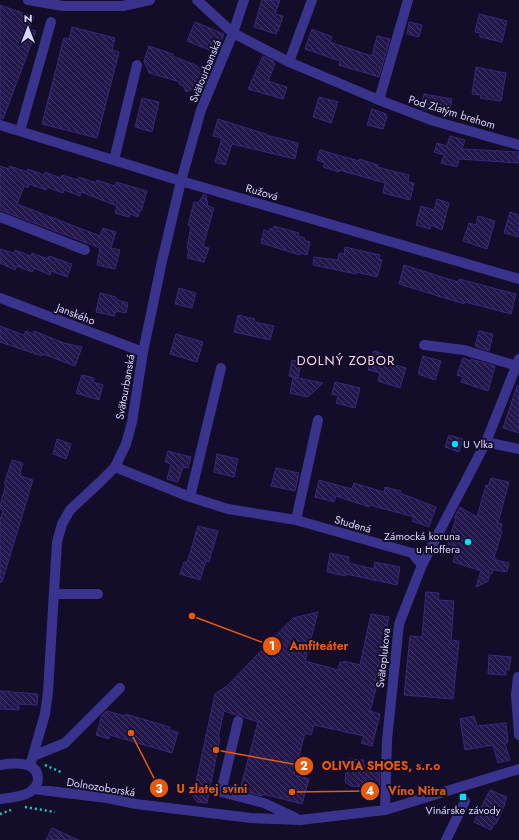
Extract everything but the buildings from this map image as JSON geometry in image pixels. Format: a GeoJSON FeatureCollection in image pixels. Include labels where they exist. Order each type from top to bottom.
{"type":"FeatureCollection","features":[{"type":"Feature","properties":{"kind":"street"},"geometry":{"type":"LineString","coordinates":[[28,0],[63,6],[123,6],[150,0]]}},
{"type":"Feature","properties":{"kind":"street","name":"Pod Zlatým brehom"},"geometry":{"type":"LineString","coordinates":[[197,0],[233,33],[290,62],[379,100],[434,121],[519,145]]}},
{"type":"Feature","properties":{"kind":"street","name":"Svätourbanská"},"geometry":{"type":"LineString","coordinates":[[31,761],[46,707],[57,542],[62,524],[70,510],[100,483],[114,467],[126,444],[162,260],[181,181],[201,110],[233,33],[244,0]]}},
{"type":"Feature","properties":{"kind":"street"},"geometry":{"type":"LineString","coordinates":[[290,62],[312,0]]}},
{"type":"Feature","properties":{"kind":"street"},"geometry":{"type":"LineString","coordinates":[[379,100],[408,0]]}},
{"type":"Feature","properties":{"kind":"street"},"geometry":{"type":"LineString","coordinates":[[20,131],[51,22]]}},
{"type":"Feature","properties":{"kind":"street"},"geometry":{"type":"LineString","coordinates":[[114,160],[137,65]]}},
{"type":"Feature","properties":{"kind":"street","name":"Ružová"},"geometry":{"type":"LineString","coordinates":[[0,125],[181,181],[519,279]]}},
{"type":"Feature","properties":{"kind":"street"},"geometry":{"type":"LineString","coordinates":[[0,216],[85,250]]}},
{"type":"Feature","properties":{"kind":"street","name":"Janského"},"geometry":{"type":"LineString","coordinates":[[0,298],[143,352]]}},
{"type":"Feature","properties":{"kind":"street","name":"Svätoplukova"},"geometry":{"type":"LineString","coordinates":[[385,810],[386,740],[399,624],[422,565],[486,442],[518,363],[464,350],[424,345]]}},
{"type":"Feature","properties":{"kind":"street"},"geometry":{"type":"LineString","coordinates":[[190,497],[221,368]]}},
{"type":"Feature","properties":{"kind":"street"},"geometry":{"type":"LineString","coordinates":[[296,520],[318,420]]}},
{"type":"Feature","properties":{"kind":"street"},"geometry":{"type":"LineString","coordinates":[[486,442],[519,449]]}},
{"type":"Feature","properties":{"kind":"street","name":"Studená"},"geometry":{"type":"LineString","coordinates":[[114,467],[190,497],[228,509],[296,520],[412,553],[422,565]]}},
{"type":"Feature","properties":{"kind":"street"},"geometry":{"type":"LineString","coordinates":[[54,594],[98,594]]}},
{"type":"Feature","properties":{"kind":"street"},"geometry":{"type":"LineString","coordinates":[[519,677],[516,695],[519,735]]}},
{"type":"Feature","properties":{"kind":"street"},"geometry":{"type":"LineString","coordinates":[[0,765],[20,764],[31,761],[65,743],[120,688]]}},
{"type":"Feature","properties":{"kind":"street"},"geometry":{"type":"LineString","coordinates":[[238,721],[221,792],[264,803],[300,820]]}},
{"type":"Feature","properties":{"kind":"street"},"geometry":{"type":"LineString","coordinates":[[0,799],[20,796],[29,792],[38,783],[36,770],[31,761]]}},
{"type":"Feature","properties":{"kind":"street","name":"Dolnozoborská"},"geometry":{"type":"LineString","coordinates":[[33,789],[107,798],[151,806],[251,818],[300,820],[385,810],[519,769]]}},
{"type":"Feature","properties":{"kind":"street"},"geometry":{"type":"LineString","coordinates":[[446,840],[465,801]]}},
{"type":"Feature","properties":{"kind":"path"},"geometry":{"type":"LineString","coordinates":[[31,761],[63,773]]}},
{"type":"Feature","properties":{"kind":"path"},"geometry":{"type":"LineString","coordinates":[[21,806],[55,812]]}},
{"type":"Feature","properties":{"kind":"path"},"geometry":{"type":"LineString","coordinates":[[0,814],[14,809]]}},
{"type":"Feature","properties":{"kind":"place","name":"U Vlka"},"geometry":{"type":"Point","coordinates":[455,444]}},
{"type":"Feature","properties":{"kind":"place","name":"Zámocká koruna u Hoffera"},"geometry":{"type":"Point","coordinates":[468,542]}},
{"type":"Feature","properties":{"kind":"place","name":"Amfiteáter"},"geometry":{"type":"Point","coordinates":[192,616]}},
{"type":"Feature","properties":{"kind":"place","name":"U zlatej svini"},"geometry":{"type":"Point","coordinates":[131,733]}},
{"type":"Feature","properties":{"kind":"place","name":"OLIVIA SHOES, s.r.o"},"geometry":{"type":"Point","coordinates":[216,750]}},
{"type":"Feature","properties":{"kind":"place","name":"Víno Nitra"},"geometry":{"type":"Point","coordinates":[292,792]}},
{"type":"Feature","properties":{"kind":"place","name":"Vinárske závody"},"geometry":{"type":"Point","coordinates":[463,797]}},
{"type":"Feature","properties":{"kind":"district","name":"DOLNÝ ZOBOR"},"geometry":{"type":"Point","coordinates":[346,360]}}]}
